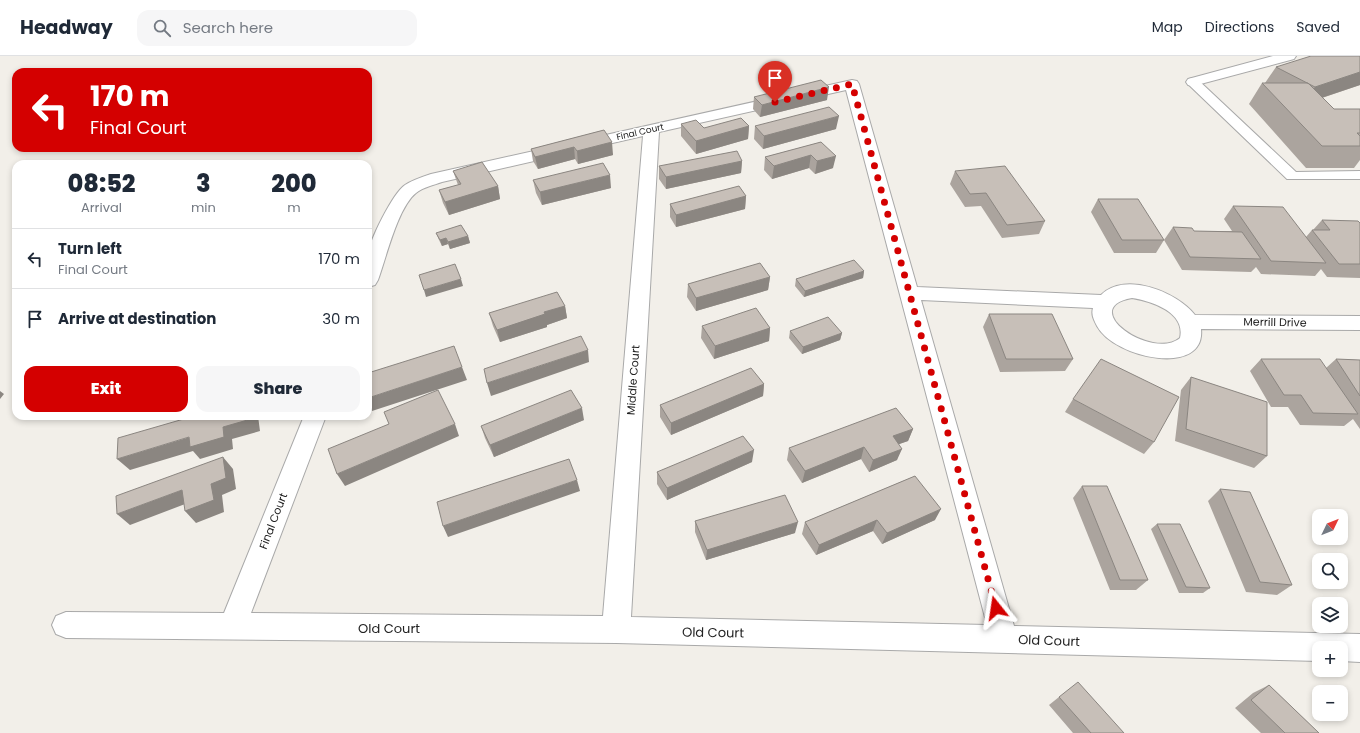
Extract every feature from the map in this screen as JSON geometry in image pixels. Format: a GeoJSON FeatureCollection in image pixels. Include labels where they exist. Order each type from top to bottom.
{"type":"FeatureCollection","features":[{"type":"Feature","properties":{"kind":"street"},"geometry":{"type":"LineString","coordinates":[[1193,82],[1289,56]]}},
{"type":"Feature","properties":{"kind":"street","name":"Final Court"},"geometry":{"type":"LineString","coordinates":[[372,270],[396,208],[410,190],[437,178],[852,84],[910,292]]}},
{"type":"Feature","properties":{"kind":"street","name":"Middle Court"},"geometry":{"type":"LineString","coordinates":[[616,630],[651,130]]}},
{"type":"Feature","properties":{"kind":"street"},"geometry":{"type":"LineString","coordinates":[[1004,638],[910,292],[1104,302]]}},
{"type":"Feature","properties":{"kind":"street"},"geometry":{"type":"LineString","coordinates":[[1120,292],[1146,293],[1172,304],[1189,322],[1192,332],[1189,341],[1182,348],[1170,351],[1154,351],[1138,347],[1123,340],[1111,331],[1104,320],[1101,310],[1104,302],[1110,296],[1120,292]]}},
{"type":"Feature","properties":{"kind":"street","name":"Merrill Drive"},"geometry":{"type":"LineString","coordinates":[[1189,322],[1360,323]]}},
{"type":"Feature","properties":{"kind":"street","name":"Final Court"},"geometry":{"type":"LineString","coordinates":[[232,627],[313,420]]}},
{"type":"Feature","properties":{"kind":"street","name":"Old Court"},"geometry":{"type":"LineString","coordinates":[[66,625],[616,630],[1004,638],[1358,651]]}},
{"type":"Feature","properties":{"kind":"lane"},"geometry":{"type":"LineString","coordinates":[[1193,82],[1292,176],[1360,175]]}},
{"type":"Feature","properties":{"kind":"building"},"geometry":{"type":"Polygon","coordinates":[[[1311,56],[1360,56],[1360,72],[1315,87],[1276,67],[1311,56]]]}},
{"type":"Feature","properties":{"kind":"building"},"geometry":{"type":"Polygon","coordinates":[[[821,80],[829,87],[762,105],[754,97],[821,80]]]}},
{"type":"Feature","properties":{"kind":"building"},"geometry":{"type":"Polygon","coordinates":[[[1262,83],[1308,83],[1334,109],[1360,109],[1360,133],[1357,133],[1360,136],[1360,146],[1322,146],[1262,83]]]}},
{"type":"Feature","properties":{"kind":"building"},"geometry":{"type":"Polygon","coordinates":[[[829,107],[839,116],[764,136],[755,126],[829,107]]]}},
{"type":"Feature","properties":{"kind":"building"},"geometry":{"type":"Polygon","coordinates":[[[741,118],[749,126],[696,141],[681,124],[696,120],[704,128],[741,118]]]}},
{"type":"Feature","properties":{"kind":"building"},"geometry":{"type":"Polygon","coordinates":[[[604,130],[612,142],[577,151],[574,147],[535,157],[531,149],[604,130]]]}},
{"type":"Feature","properties":{"kind":"building"},"geometry":{"type":"Polygon","coordinates":[[[821,142],[836,156],[817,161],[811,155],[774,166],[765,157],[821,142]]]}},
{"type":"Feature","properties":{"kind":"building"},"geometry":{"type":"Polygon","coordinates":[[[737,151],[742,161],[666,177],[659,166],[737,151]]]}},
{"type":"Feature","properties":{"kind":"building"},"geometry":{"type":"Polygon","coordinates":[[[482,162],[498,186],[445,202],[439,190],[461,184],[453,171],[482,162]]]}},
{"type":"Feature","properties":{"kind":"building"},"geometry":{"type":"Polygon","coordinates":[[[603,163],[610,175],[540,192],[533,180],[603,163]]]}},
{"type":"Feature","properties":{"kind":"building"},"geometry":{"type":"Polygon","coordinates":[[[1005,166],[1045,221],[1007,225],[986,193],[970,194],[955,171],[1005,166]]]}},
{"type":"Feature","properties":{"kind":"building"},"geometry":{"type":"Polygon","coordinates":[[[739,186],[746,196],[676,215],[670,204],[739,186]]]}},
{"type":"Feature","properties":{"kind":"building"},"geometry":{"type":"Polygon","coordinates":[[[1098,199],[1138,199],[1164,240],[1122,240],[1098,199]]]}},
{"type":"Feature","properties":{"kind":"building"},"geometry":{"type":"Polygon","coordinates":[[[1233,206],[1283,207],[1326,263],[1271,261],[1233,206]]]}},
{"type":"Feature","properties":{"kind":"building"},"geometry":{"type":"Polygon","coordinates":[[[1322,220],[1358,221],[1360,223],[1360,264],[1339,264],[1312,230],[1330,230],[1322,220]]]}},
{"type":"Feature","properties":{"kind":"building"},"geometry":{"type":"Polygon","coordinates":[[[461,225],[468,236],[448,242],[446,238],[440,240],[436,233],[461,225]]]}},
{"type":"Feature","properties":{"kind":"building"},"geometry":{"type":"Polygon","coordinates":[[[1173,227],[1192,228],[1194,231],[1242,232],[1261,259],[1190,257],[1173,227]]]}},
{"type":"Feature","properties":{"kind":"building"},"geometry":{"type":"Polygon","coordinates":[[[854,260],[864,271],[805,291],[796,279],[854,260]]]}},
{"type":"Feature","properties":{"kind":"building"},"geometry":{"type":"Polygon","coordinates":[[[760,263],[770,277],[696,298],[688,284],[760,263]]]}},
{"type":"Feature","properties":{"kind":"building"},"geometry":{"type":"Polygon","coordinates":[[[455,264],[461,279],[424,290],[419,275],[455,264]]]}},
{"type":"Feature","properties":{"kind":"building"},"geometry":{"type":"Polygon","coordinates":[[[557,292],[565,306],[544,312],[545,314],[497,330],[489,313],[557,292]]]}},
{"type":"Feature","properties":{"kind":"building"},"geometry":{"type":"Polygon","coordinates":[[[756,308],[770,328],[715,346],[702,326],[756,308]]]}},
{"type":"Feature","properties":{"kind":"building"},"geometry":{"type":"Polygon","coordinates":[[[989,314],[1052,314],[1073,359],[1006,359],[989,314]]]}},
{"type":"Feature","properties":{"kind":"building"},"geometry":{"type":"Polygon","coordinates":[[[828,317],[842,333],[803,347],[790,331],[828,317]]]}},
{"type":"Feature","properties":{"kind":"building"},"geometry":{"type":"Polygon","coordinates":[[[581,336],[588,350],[487,383],[484,369],[581,336]]]}},
{"type":"Feature","properties":{"kind":"building"},"geometry":{"type":"Polygon","coordinates":[[[454,346],[462,367],[372,397],[372,372],[454,346]]]}},
{"type":"Feature","properties":{"kind":"building"},"geometry":{"type":"Polygon","coordinates":[[[1101,359],[1179,397],[1154,442],[1073,399],[1101,359]]]}},
{"type":"Feature","properties":{"kind":"building"},"geometry":{"type":"Polygon","coordinates":[[[1261,359],[1320,359],[1358,414],[1313,413],[1301,395],[1284,395],[1261,359]]]}},
{"type":"Feature","properties":{"kind":"building"},"geometry":{"type":"Polygon","coordinates":[[[1336,359],[1360,360],[1360,396],[1336,359]]]}},
{"type":"Feature","properties":{"kind":"building"},"geometry":{"type":"Polygon","coordinates":[[[751,368],[764,384],[671,423],[660,405],[751,368]]]}},
{"type":"Feature","properties":{"kind":"building"},"geometry":{"type":"Polygon","coordinates":[[[1191,377],[1267,402],[1267,456],[1186,429],[1191,377]]]}},
{"type":"Feature","properties":{"kind":"building"},"geometry":{"type":"Polygon","coordinates":[[[438,390],[455,424],[337,474],[328,449],[389,424],[384,412],[438,390]]]}},
{"type":"Feature","properties":{"kind":"building"},"geometry":{"type":"Polygon","coordinates":[[[571,390],[582,408],[490,445],[481,426],[571,390]]]}},
{"type":"Feature","properties":{"kind":"building"},"geometry":{"type":"Polygon","coordinates":[[[896,408],[913,429],[893,436],[902,449],[873,460],[864,447],[805,471],[789,448],[896,408]]]}},
{"type":"Feature","properties":{"kind":"building"},"geometry":{"type":"Polygon","coordinates":[[[180,420],[248,420],[223,427],[224,437],[190,447],[189,437],[117,459],[118,438],[180,420]]]}},
{"type":"Feature","properties":{"kind":"building"},"geometry":{"type":"Polygon","coordinates":[[[743,436],[754,450],[667,488],[657,472],[743,436]]]}},
{"type":"Feature","properties":{"kind":"building"},"geometry":{"type":"Polygon","coordinates":[[[223,457],[226,478],[211,484],[214,500],[185,511],[182,490],[117,514],[116,496],[223,457]]]}},
{"type":"Feature","properties":{"kind":"building"},"geometry":{"type":"Polygon","coordinates":[[[569,459],[577,480],[443,526],[437,502],[569,459]]]}},
{"type":"Feature","properties":{"kind":"building"},"geometry":{"type":"Polygon","coordinates":[[[915,476],[941,509],[887,533],[877,520],[819,545],[805,522],[915,476]]]}},
{"type":"Feature","properties":{"kind":"building"},"geometry":{"type":"Polygon","coordinates":[[[1082,486],[1107,486],[1148,580],[1120,580],[1082,486]]]}},
{"type":"Feature","properties":{"kind":"building"},"geometry":{"type":"Polygon","coordinates":[[[1220,489],[1250,492],[1292,585],[1260,582],[1220,489]]]}},
{"type":"Feature","properties":{"kind":"building"},"geometry":{"type":"Polygon","coordinates":[[[785,495],[798,522],[707,550],[695,521],[785,495]]]}},
{"type":"Feature","properties":{"kind":"building"},"geometry":{"type":"Polygon","coordinates":[[[1157,524],[1180,524],[1210,588],[1186,587],[1157,524]]]}},
{"type":"Feature","properties":{"kind":"building"},"geometry":{"type":"Polygon","coordinates":[[[1078,682],[1124,733],[1091,733],[1059,697],[1078,682]]]}},
{"type":"Feature","properties":{"kind":"building"},"geometry":{"type":"Polygon","coordinates":[[[1269,685],[1319,733],[1285,733],[1251,700],[1269,685]]]}},
{"type":"Feature","properties":{"kind":"route"},"geometry":{"type":"LineString","coordinates":[[775,102],[852,84],[996,608]]}}]}
